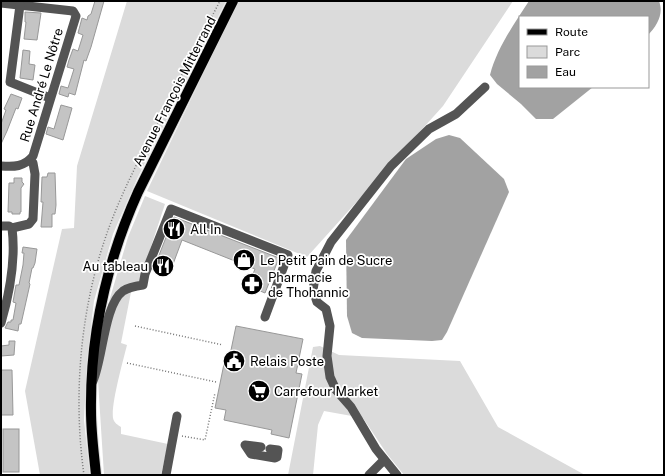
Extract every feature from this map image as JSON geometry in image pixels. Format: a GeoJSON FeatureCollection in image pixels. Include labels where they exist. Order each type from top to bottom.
{"type":"FeatureCollection","features":[{"type":"Feature","properties":{"kind":"main road","name":"Avenue François Mitterrand"},"geometry":{"type":"LineString","coordinates":[[96,475],[92,432],[92,384],[95,336],[110,267],[121,231],[138,192],[234,1]]}},
{"type":"Feature","properties":{"kind":"street"},"geometry":{"type":"LineString","coordinates":[[1,3],[20,5],[10,82],[50,98]]}},
{"type":"Feature","properties":{"kind":"street","name":"Rue André Le Nôtre"},"geometry":{"type":"LineString","coordinates":[[1,166],[18,167],[30,160],[33,156],[76,16],[73,11],[20,5]]}},
{"type":"Feature","properties":{"kind":"street"},"geometry":{"type":"LineString","coordinates":[[397,475],[376,449],[351,407],[336,390],[330,377],[326,356],[330,326],[326,309],[317,302],[313,290],[316,271],[331,242],[391,166],[429,129],[456,114],[485,87]]}},
{"type":"Feature","properties":{"kind":"street"},"geometry":{"type":"LineString","coordinates":[[1,226],[9,226],[12,228],[29,224],[33,219],[34,174],[33,163],[30,160]]}},
{"type":"Feature","properties":{"kind":"street"},"geometry":{"type":"LineString","coordinates":[[92,384],[97,370],[110,310],[116,299],[123,291],[132,287],[143,285],[145,274],[171,208],[288,256],[265,317]]}},
{"type":"Feature","properties":{"kind":"street"},"geometry":{"type":"LineString","coordinates":[[1,323],[7,301],[13,258],[12,228]]}},
{"type":"Feature","properties":{"kind":"street"},"geometry":{"type":"LineString","coordinates":[[166,475],[177,416]]}},
{"type":"Feature","properties":{"kind":"street"},"geometry":{"type":"LineString","coordinates":[[369,475],[384,460]]}},
{"type":"Feature","properties":{"kind":"path"},"geometry":{"type":"LineString","coordinates":[[135,326],[223,344]]}},
{"type":"Feature","properties":{"kind":"path"},"geometry":{"type":"LineString","coordinates":[[127,363],[216,382]]}},
{"type":"Feature","properties":{"kind":"path"},"geometry":{"type":"LineString","coordinates":[[179,436],[205,440],[215,393]]}},
{"type":"Feature","properties":{"kind":"green space"},"geometry":{"type":"Polygon","coordinates":[[[127,1],[226,1],[137,179],[113,234],[94,301],[87,360],[84,420],[90,475],[40,475],[25,391],[62,229],[74,228],[77,166],[127,1]]]}},
{"type":"Feature","properties":{"kind":"green space"},"geometry":{"type":"Polygon","coordinates":[[[238,1],[513,1],[443,106],[307,257],[147,191],[238,1]]]}},
{"type":"Feature","properties":{"kind":"green space"},"geometry":{"type":"Polygon","coordinates":[[[145,196],[165,204],[141,277],[139,288],[132,287],[121,343],[127,345],[115,393],[113,418],[115,423],[121,427],[121,434],[168,444],[161,475],[104,475],[98,381],[105,315],[128,237],[145,196]]]}},
{"type":"Feature","properties":{"kind":"green space"},"geometry":{"type":"Polygon","coordinates":[[[320,346],[339,355],[460,361],[498,427],[585,475],[404,475],[387,454],[363,418],[324,411],[318,425],[313,475],[288,475],[313,347],[320,346]]]}},
{"type":"Feature","properties":{"kind":"water"},"geometry":{"type":"Polygon","coordinates":[[[529,1],[659,1],[661,11],[657,24],[649,34],[649,16],[519,16],[529,1]]]}},
{"type":"Feature","properties":{"kind":"water"},"geometry":{"type":"Polygon","coordinates":[[[519,16],[519,88],[592,88],[553,119],[536,119],[497,84],[490,75],[501,46],[519,16]]]}},
{"type":"Feature","properties":{"kind":"water"},"geometry":{"type":"Polygon","coordinates":[[[449,135],[460,138],[504,179],[509,192],[447,332],[442,340],[432,341],[362,338],[352,333],[347,316],[346,240],[406,159],[436,139],[449,135]]]}},
{"type":"Feature","properties":{"kind":"building"},"geometry":{"type":"Polygon","coordinates":[[[95,1],[104,1],[91,47],[86,61],[84,60],[75,95],[69,93],[68,97],[59,94],[61,86],[68,88],[74,69],[67,67],[73,49],[78,51],[83,35],[78,33],[82,18],[87,20],[88,16],[91,14],[95,1]]]}},
{"type":"Feature","properties":{"kind":"building"},"geometry":{"type":"Polygon","coordinates":[[[25,12],[41,13],[37,40],[24,39],[26,22],[25,12]]]}},
{"type":"Feature","properties":{"kind":"building"},"geometry":{"type":"Polygon","coordinates":[[[23,50],[30,51],[29,64],[35,65],[33,80],[20,78],[23,50]]]}},
{"type":"Feature","properties":{"kind":"building"},"geometry":{"type":"Polygon","coordinates":[[[11,94],[22,98],[18,109],[16,108],[1,144],[1,124],[6,110],[4,109],[11,94]]]}},
{"type":"Feature","properties":{"kind":"building"},"geometry":{"type":"Polygon","coordinates":[[[61,105],[72,108],[63,140],[46,134],[48,127],[54,129],[61,105]]]}},
{"type":"Feature","properties":{"kind":"building"},"geometry":{"type":"Polygon","coordinates":[[[48,173],[55,173],[55,214],[52,214],[52,227],[41,227],[43,202],[41,202],[42,177],[47,177],[48,173]]]}},
{"type":"Feature","properties":{"kind":"building"},"geometry":{"type":"Polygon","coordinates":[[[14,178],[22,178],[22,182],[24,184],[21,188],[20,214],[12,214],[12,212],[8,212],[9,183],[14,183],[14,178]]]}},
{"type":"Feature","properties":{"kind":"building"},"geometry":{"type":"Polygon","coordinates":[[[174,217],[279,258],[265,293],[248,286],[255,269],[182,240],[169,275],[154,268],[174,217]]]}},
{"type":"Feature","properties":{"kind":"building"},"geometry":{"type":"Polygon","coordinates":[[[23,247],[37,249],[21,324],[19,324],[18,331],[5,328],[8,322],[13,320],[16,303],[13,302],[16,285],[19,285],[23,265],[23,247]]]}},
{"type":"Feature","properties":{"kind":"building","name":"Carrefour Market"},"geometry":{"type":"Polygon","coordinates":[[[236,326],[303,339],[296,373],[302,374],[289,438],[271,434],[272,430],[224,420],[226,410],[215,408],[226,354],[230,355],[236,326]]]}},
{"type":"Feature","properties":{"kind":"building"},"geometry":{"type":"Polygon","coordinates":[[[9,341],[15,341],[14,355],[1,356],[1,346],[9,345],[9,341]]]}},
{"type":"Feature","properties":{"kind":"building"},"geometry":{"type":"Polygon","coordinates":[[[1,370],[12,370],[13,415],[1,415],[1,370]]]}},
{"type":"Feature","properties":{"kind":"building"},"geometry":{"type":"Polygon","coordinates":[[[3,429],[19,429],[19,472],[3,472],[3,429]]]}},
{"type":"Feature","properties":{"kind":"place","name":"All In"},"geometry":{"type":"Point","coordinates":[174,229]}},
{"type":"Feature","properties":{"kind":"place","name":"Le Petit Pain de Sucre"},"geometry":{"type":"Point","coordinates":[244,260]}},
{"type":"Feature","properties":{"kind":"place","name":"Au tableau"},"geometry":{"type":"Point","coordinates":[163,266]}},
{"type":"Feature","properties":{"kind":"place","name":"Pharmacie de Thohannic"},"geometry":{"type":"Point","coordinates":[252,284]}},
{"type":"Feature","properties":{"kind":"place","name":"Relais Poste"},"geometry":{"type":"Point","coordinates":[234,361]}},
{"type":"Feature","properties":{"kind":"place","name":"Carrefour Market"},"geometry":{"type":"Point","coordinates":[259,391]}}]}
